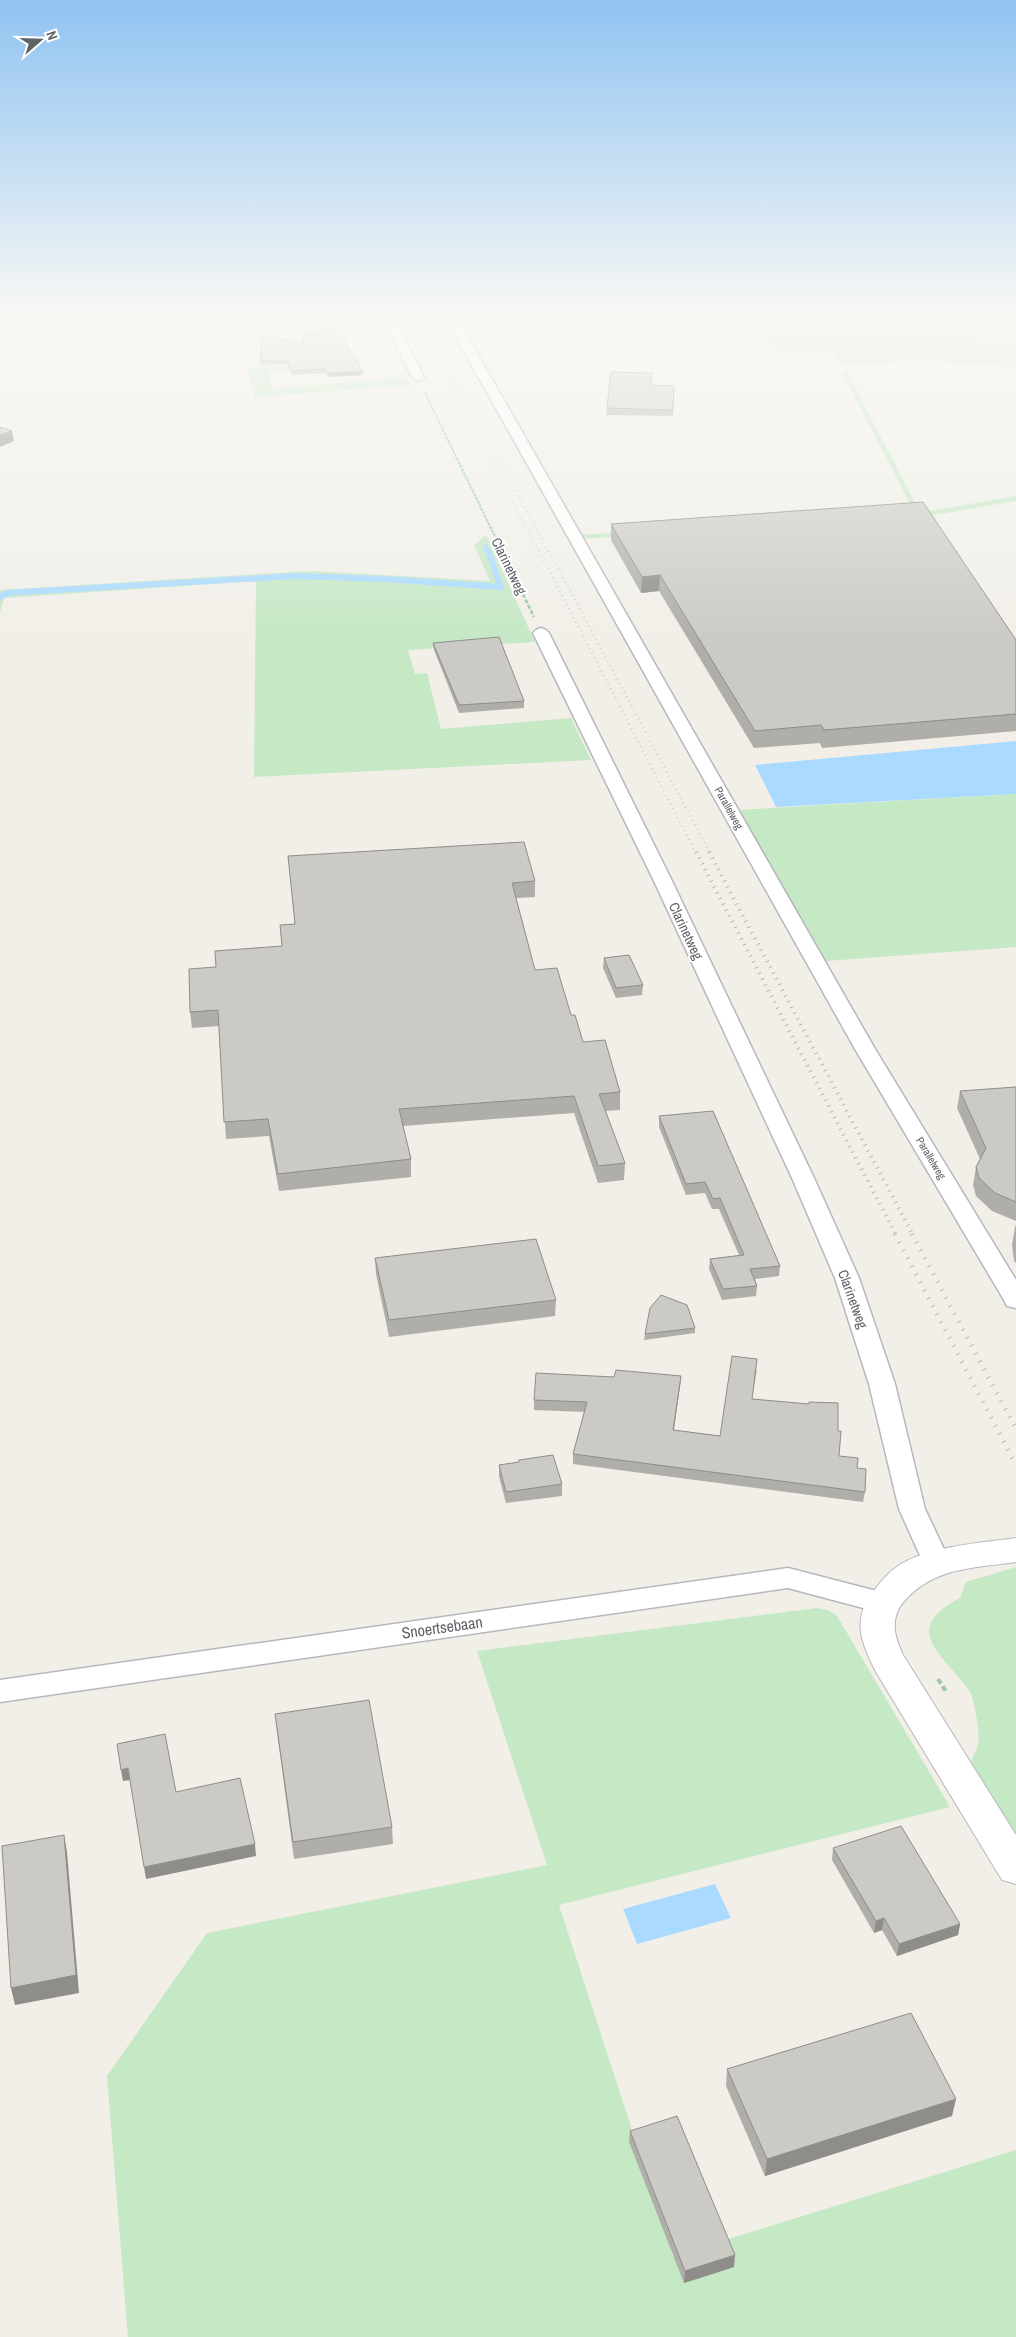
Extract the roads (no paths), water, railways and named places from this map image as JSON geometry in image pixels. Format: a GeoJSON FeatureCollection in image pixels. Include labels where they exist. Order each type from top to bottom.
{"type":"FeatureCollection","features":[{"type":"Feature","properties":{"kind":"street","name":"Parallelweg"},"geometry":{"type":"LineString","coordinates":[[512,424],[865,1049],[1016,1300]]}},
{"type":"Feature","properties":{"kind":"street","name":"Clarinetweg"},"geometry":{"type":"LineString","coordinates":[[541,633],[663,881],[803,1178],[846,1278],[882,1384],[912,1509],[937,1564]]}},
{"type":"Feature","properties":{"kind":"street"},"geometry":{"type":"LineString","coordinates":[[1016,1550],[937,1564],[909,1575],[882,1602],[875,1625],[879,1642],[1016,1868]]}},
{"type":"Feature","properties":{"kind":"street","name":"Snoertsebaan"},"geometry":{"type":"LineString","coordinates":[[0,1690],[788,1578],[882,1602]]}},
{"type":"Feature","properties":{"kind":"water"},"geometry":{"type":"Polygon","coordinates":[[[1016,741],[1016,794],[776,807],[755,765],[1016,741]]]}},
{"type":"Feature","properties":{"kind":"water"},"geometry":{"type":"Polygon","coordinates":[[[715,1884],[731,1918],[637,1944],[623,1909],[715,1884]]]}},
{"type":"Feature","properties":{"kind":"waterway"},"geometry":{"type":"LineString","coordinates":[[486,547],[488,553]]}},
{"type":"Feature","properties":{"kind":"waterway"},"geometry":{"type":"LineString","coordinates":[[0,597],[6,593],[295,576],[384,579],[501,587],[488,551]]}},
{"type":"Feature","properties":{"kind":"railway"},"geometry":{"type":"LineString","coordinates":[[472,424],[539,553]]}},
{"type":"Feature","properties":{"kind":"railway"},"geometry":{"type":"LineString","coordinates":[[481,424],[549,553]]}},
{"type":"Feature","properties":{"kind":"railway"},"geometry":{"type":"LineString","coordinates":[[539,551],[696,853]]}},
{"type":"Feature","properties":{"kind":"railway"},"geometry":{"type":"LineString","coordinates":[[549,551],[710,853]]}},
{"type":"Feature","properties":{"kind":"railway"},"geometry":{"type":"LineString","coordinates":[[696,852],[896,1235]]}},
{"type":"Feature","properties":{"kind":"railway"},"geometry":{"type":"LineString","coordinates":[[709,852],[913,1235]]}},
{"type":"Feature","properties":{"kind":"railway"},"geometry":{"type":"LineString","coordinates":[[895,1234],[1016,1465]]}},
{"type":"Feature","properties":{"kind":"railway"},"geometry":{"type":"LineString","coordinates":[[912,1234],[1016,1429]]}}]}
